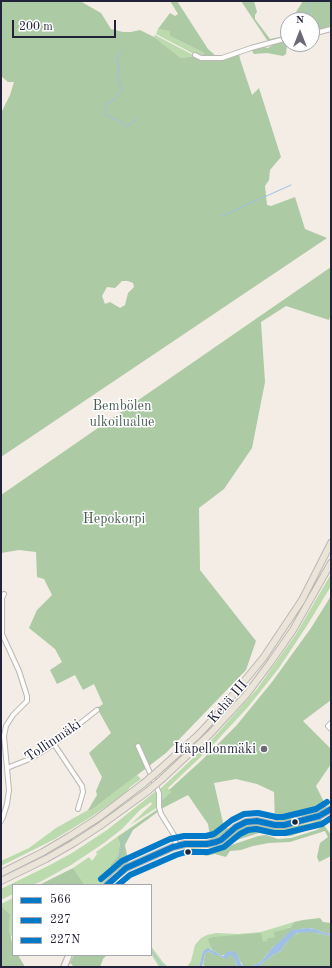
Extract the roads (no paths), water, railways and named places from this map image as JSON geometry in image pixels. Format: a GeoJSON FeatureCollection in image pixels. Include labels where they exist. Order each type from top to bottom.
{"type":"FeatureCollection","features":[{"type":"Feature","properties":{"kind":"highway","name":"Kehä III"},"geometry":{"type":"LineString","coordinates":[[1,873],[70,836],[98,818],[144,783],[198,735],[242,686],[264,657],[302,600],[331,543]]}},
{"type":"Feature","properties":{"kind":"highway","name":"Kehä III"},"geometry":{"type":"LineString","coordinates":[[1,881],[24,871],[94,831],[148,791],[210,734],[246,695],[270,663],[293,630],[331,563]]}},
{"type":"Feature","properties":{"kind":"highway"},"geometry":{"type":"LineString","coordinates":[[1,885],[24,871]]}},
{"type":"Feature","properties":{"kind":"main road"},"geometry":{"type":"LineString","coordinates":[[108,884],[116,875],[126,868],[176,846],[216,842],[221,840],[236,827],[246,822],[257,821],[284,826],[319,816],[331,809]]}},
{"type":"Feature","properties":{"kind":"main road"},"geometry":{"type":"LineString","coordinates":[[64,967],[69,956]]}},
{"type":"Feature","properties":{"kind":"street"},"geometry":{"type":"LineString","coordinates":[[320,32],[331,29]]}},
{"type":"Feature","properties":{"kind":"street"},"geometry":{"type":"LineString","coordinates":[[195,55],[201,58],[222,58],[280,40]]}},
{"type":"Feature","properties":{"kind":"street"},"geometry":{"type":"LineString","coordinates":[[1,821],[4,817],[9,790],[4,736],[6,726],[13,715],[27,701],[27,696],[19,671],[1,634],[2,598],[4,594]]}},
{"type":"Feature","properties":{"kind":"street","name":"Tollinmäki"},"geometry":{"type":"LineString","coordinates":[[7,768],[32,758],[54,744],[97,710]]}},
{"type":"Feature","properties":{"kind":"street"},"geometry":{"type":"LineString","coordinates":[[331,723],[328,726],[331,729]]}},
{"type":"Feature","properties":{"kind":"street"},"geometry":{"type":"LineString","coordinates":[[54,744],[82,786],[83,792],[78,808]]}},
{"type":"Feature","properties":{"kind":"street"},"geometry":{"type":"LineString","coordinates":[[138,746],[159,794],[159,807],[161,814],[174,835],[176,846]]}},
{"type":"Feature","properties":{"kind":"water"},"geometry":{"type":"Polygon","coordinates":[[[307,928],[331,934],[331,936],[312,932],[296,933],[285,944],[281,951],[273,955],[258,967],[250,967],[261,962],[272,948],[292,930],[307,928]]]}},
{"type":"Feature","properties":{"kind":"water"},"geometry":{"type":"Polygon","coordinates":[[[208,948],[223,956],[226,952],[233,951],[237,954],[241,964],[244,967],[237,966],[231,955],[229,955],[226,959],[218,955],[214,955],[209,951],[205,954],[202,967],[199,967],[203,951],[208,948]]]}},
{"type":"Feature","properties":{"kind":"waterway"},"geometry":{"type":"LineString","coordinates":[[309,1],[309,12]]}},
{"type":"Feature","properties":{"kind":"waterway"},"geometry":{"type":"LineString","coordinates":[[123,50],[117,56],[119,69],[118,80],[122,89],[116,99],[106,104],[106,115],[124,123],[127,127],[138,118]]}},
{"type":"Feature","properties":{"kind":"waterway"},"geometry":{"type":"LineString","coordinates":[[222,216],[291,185]]}},
{"type":"Feature","properties":{"kind":"waterway"},"geometry":{"type":"LineString","coordinates":[[110,877],[110,872],[116,864],[122,850],[122,840],[132,831]]}},
{"type":"Feature","properties":{"kind":"waterway"},"geometry":{"type":"LineString","coordinates":[[152,951],[163,967]]}},
{"type":"Feature","properties":{"kind":"place","name":"Itäpellonmäki"},"geometry":{"type":"Point","coordinates":[264,749]}},
{"type":"Feature","properties":{"kind":"park label","name":"Bembölen ulkoilualue"},"geometry":{"type":"Point","coordinates":[122,414]}},
{"type":"Feature","properties":{"kind":"park label","name":"Hepokorpi"},"geometry":{"type":"Point","coordinates":[114,519]}}]}
